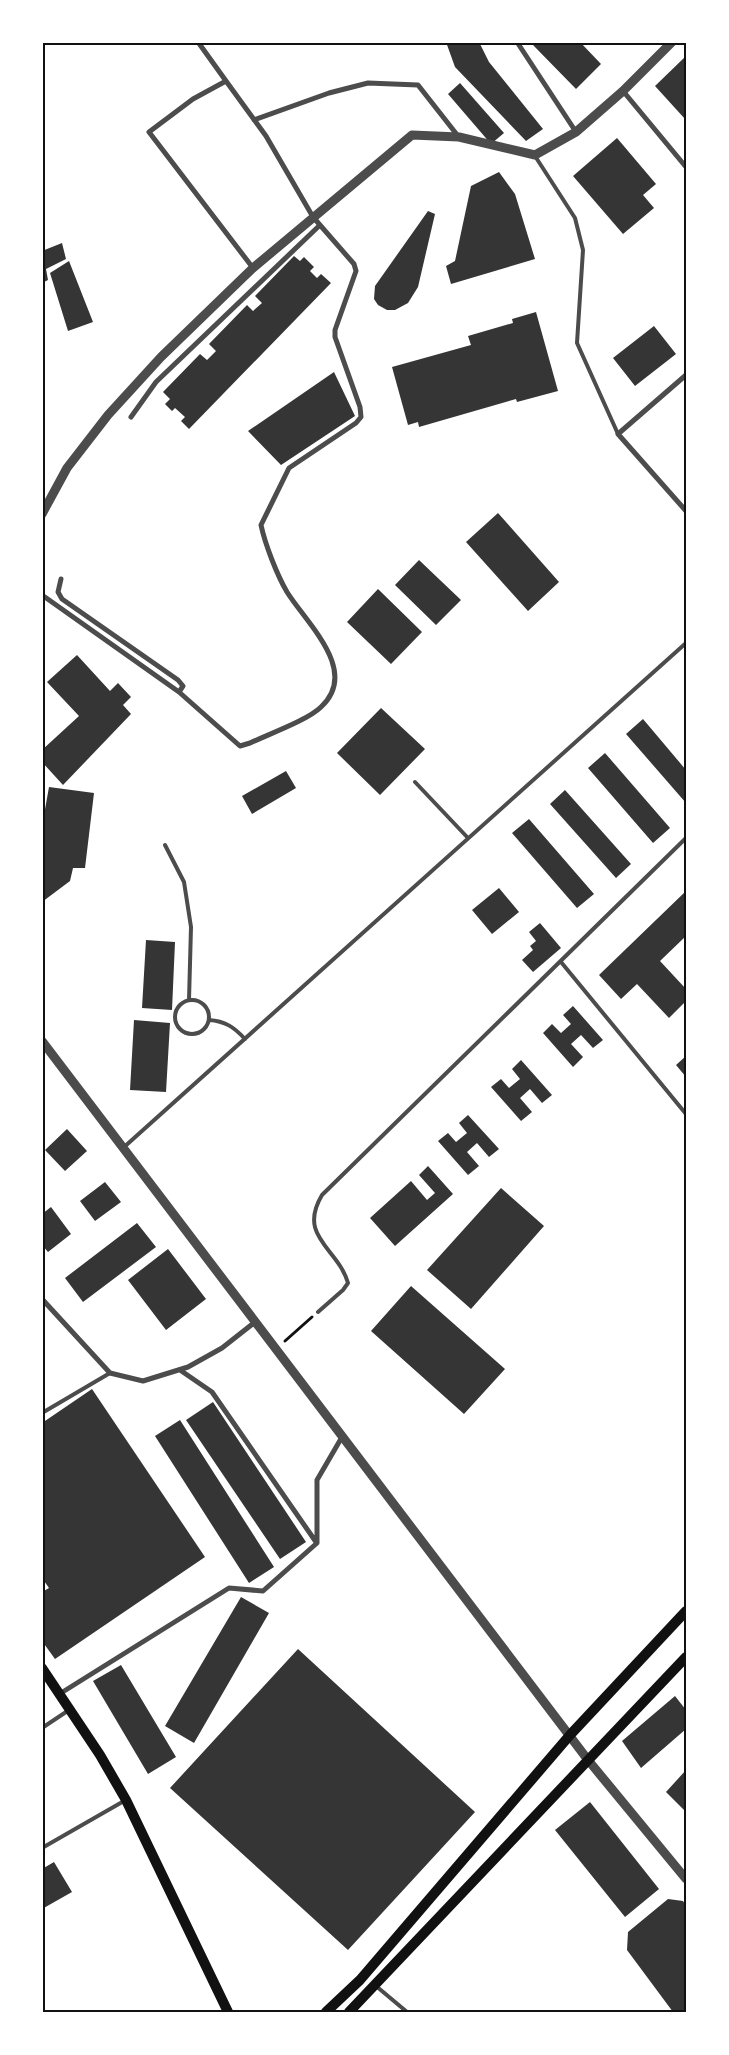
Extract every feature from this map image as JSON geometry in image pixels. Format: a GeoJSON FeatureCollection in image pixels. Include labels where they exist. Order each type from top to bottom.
{"type":"FeatureCollection","features":[{"type":"Feature","properties":{"kind":"main road"},"geometry":{"type":"LineString","coordinates":[[326,2012],[360,1980],[570,1735],[686,1611]]}},
{"type":"Feature","properties":{"kind":"main road"},"geometry":{"type":"LineString","coordinates":[[349,2012],[376,1986],[686,1657]]}},
{"type":"Feature","properties":{"kind":"main road"},"geometry":{"type":"LineString","coordinates":[[42,1668],[71,1709],[126,1800],[224,2011]]}},
{"type":"Feature","properties":{"kind":"street"},"geometry":{"type":"LineString","coordinates":[[42,595],[179,692],[238,744],[244,746],[320,709],[335,686],[334,666],[329,653],[286,590],[261,524],[292,466],[356,423],[361,417],[360,407],[335,337],[335,330],[356,271],[354,264],[313,217],[266,136],[198,42]]}},
{"type":"Feature","properties":{"kind":"street"},"geometry":{"type":"LineString","coordinates":[[517,42],[576,132]]}},
{"type":"Feature","properties":{"kind":"street"},"geometry":{"type":"LineString","coordinates":[[42,514],[68,468],[108,415],[161,357],[253,268],[412,135],[459,137],[534,155],[576,132],[623,91],[672,42]]}},
{"type":"Feature","properties":{"kind":"street"},"geometry":{"type":"LineString","coordinates":[[226,81],[193,99],[149,132],[253,268]]}},
{"type":"Feature","properties":{"kind":"street"},"geometry":{"type":"LineString","coordinates":[[254,120],[329,93],[368,83],[418,85],[459,137]]}},
{"type":"Feature","properties":{"kind":"street"},"geometry":{"type":"LineString","coordinates":[[623,91],[686,167]]}},
{"type":"Feature","properties":{"kind":"street"},"geometry":{"type":"LineString","coordinates":[[132,417],[156,382],[320,225]]}},
{"type":"Feature","properties":{"kind":"street"},"geometry":{"type":"LineString","coordinates":[[686,375],[618,434],[686,511]]}},
{"type":"Feature","properties":{"kind":"street"},"geometry":{"type":"LineString","coordinates":[[60,579],[58,592],[62,598],[178,680],[183,686],[179,692]]}},
{"type":"Feature","properties":{"kind":"street"},"geometry":{"type":"LineString","coordinates":[[42,1041],[588,1760],[686,1879]]}},
{"type":"Feature","properties":{"kind":"street"},"geometry":{"type":"LineString","coordinates":[[42,1299],[110,1373],[143,1381],[180,1370],[222,1348],[255,1322]]}},
{"type":"Feature","properties":{"kind":"street"},"geometry":{"type":"LineString","coordinates":[[180,1370],[212,1392],[317,1542]]}},
{"type":"Feature","properties":{"kind":"street"},"geometry":{"type":"LineString","coordinates":[[61,1694],[229,1588],[264,1591],[317,1542],[317,1480],[342,1437]]}},
{"type":"Feature","properties":{"kind":"lane"},"geometry":{"type":"LineString","coordinates":[[534,155],[574,218],[583,250],[577,342],[618,434]]}},
{"type":"Feature","properties":{"kind":"lane"},"geometry":{"type":"LineString","coordinates":[[123,1148],[686,643]]}},
{"type":"Feature","properties":{"kind":"lane"},"geometry":{"type":"LineString","coordinates":[[415,782],[468,838]]}},
{"type":"Feature","properties":{"kind":"lane"},"geometry":{"type":"LineString","coordinates":[[318,1312],[343,1290],[348,1282],[344,1271],[324,1247],[317,1234],[314,1219],[315,1207],[322,1195],[448,1069],[561,962],[686,838]]}},
{"type":"Feature","properties":{"kind":"lane"},"geometry":{"type":"LineString","coordinates":[[165,846],[184,882],[192,927],[189,1000]]}},
{"type":"Feature","properties":{"kind":"lane"},"geometry":{"type":"LineString","coordinates":[[561,962],[686,1114]]}},
{"type":"Feature","properties":{"kind":"lane"},"geometry":{"type":"LineString","coordinates":[[189,1000],[195,1000],[204,1005],[209,1020],[203,1030],[193,1034],[183,1031],[178,1027],[175,1016],[176,1010],[179,1005],[189,1000]]}},
{"type":"Feature","properties":{"kind":"lane"},"geometry":{"type":"LineString","coordinates":[[209,1020],[217,1020],[230,1026],[245,1039]]}},
{"type":"Feature","properties":{"kind":"lane"},"geometry":{"type":"LineString","coordinates":[[42,1413],[110,1373]]}},
{"type":"Feature","properties":{"kind":"lane"},"geometry":{"type":"LineString","coordinates":[[42,1728],[71,1709]]}},
{"type":"Feature","properties":{"kind":"lane"},"geometry":{"type":"LineString","coordinates":[[42,1848],[126,1800]]}},
{"type":"Feature","properties":{"kind":"lane"},"geometry":{"type":"LineString","coordinates":[[376,1986],[407,2012]]}},
{"type":"Feature","properties":{"kind":"path"},"geometry":{"type":"LineString","coordinates":[[276,1349],[318,1312]]}},
{"type":"Feature","properties":{"kind":"building"},"geometry":{"type":"Polygon","coordinates":[[[446,42],[479,42],[489,62],[543,129],[526,141],[455,67],[446,42]]]}},
{"type":"Feature","properties":{"kind":"building"},"geometry":{"type":"Polygon","coordinates":[[[536,42],[580,42],[601,64],[576,89],[533,45],[536,42]]]}},
{"type":"Feature","properties":{"kind":"building"},"geometry":{"type":"Polygon","coordinates":[[[686,56],[686,117],[685,119],[655,86],[686,56]]]}},
{"type":"Feature","properties":{"kind":"building"},"geometry":{"type":"Polygon","coordinates":[[[460,83],[504,133],[491,144],[448,94],[460,83]]]}},
{"type":"Feature","properties":{"kind":"building"},"geometry":{"type":"Polygon","coordinates":[[[617,138],[656,184],[643,195],[654,208],[623,234],[573,176],[617,138]]]}},
{"type":"Feature","properties":{"kind":"building"},"geometry":{"type":"Polygon","coordinates":[[[499,172],[515,194],[535,259],[451,284],[446,266],[455,261],[471,186],[499,172]]]}},
{"type":"Feature","properties":{"kind":"building"},"geometry":{"type":"Polygon","coordinates":[[[428,211],[435,214],[418,287],[408,303],[395,310],[387,310],[378,305],[374,299],[375,286],[428,211]]]}},
{"type":"Feature","properties":{"kind":"building"},"geometry":{"type":"Polygon","coordinates":[[[62,243],[66,259],[46,269],[48,280],[42,283],[42,251],[62,243]]]}},
{"type":"Feature","properties":{"kind":"building"},"geometry":{"type":"Polygon","coordinates":[[[294,256],[300,261],[304,257],[314,267],[310,271],[317,278],[321,274],[331,283],[189,429],[181,421],[185,417],[175,408],[172,411],[165,404],[170,399],[163,392],[200,354],[207,360],[216,351],[209,344],[247,305],[253,311],[262,303],[255,296],[294,256]]]}},
{"type":"Feature","properties":{"kind":"building"},"geometry":{"type":"Polygon","coordinates":[[[69,261],[93,322],[68,331],[50,273],[69,261]]]}},
{"type":"Feature","properties":{"kind":"building"},"geometry":{"type":"Polygon","coordinates":[[[536,312],[558,391],[517,402],[516,399],[419,427],[418,422],[408,425],[392,367],[471,345],[468,336],[513,323],[512,319],[536,312]]]}},
{"type":"Feature","properties":{"kind":"building"},"geometry":{"type":"Polygon","coordinates":[[[654,326],[676,354],[635,386],[613,358],[654,326]]]}},
{"type":"Feature","properties":{"kind":"building"},"geometry":{"type":"Polygon","coordinates":[[[334,372],[355,416],[281,465],[248,431],[334,372]]]}},
{"type":"Feature","properties":{"kind":"building"},"geometry":{"type":"Polygon","coordinates":[[[498,513],[559,582],[528,611],[466,542],[498,513]]]}},
{"type":"Feature","properties":{"kind":"building"},"geometry":{"type":"Polygon","coordinates":[[[419,560],[461,600],[436,625],[395,585],[419,560]]]}},
{"type":"Feature","properties":{"kind":"building"},"geometry":{"type":"Polygon","coordinates":[[[378,589],[422,632],[391,664],[347,622],[378,589]]]}},
{"type":"Feature","properties":{"kind":"building"},"geometry":{"type":"Polygon","coordinates":[[[77,655],[110,691],[118,683],[131,697],[123,705],[131,714],[63,785],[42,762],[42,750],[79,716],[47,682],[77,655]]]}},
{"type":"Feature","properties":{"kind":"building"},"geometry":{"type":"Polygon","coordinates":[[[381,708],[425,749],[380,795],[337,753],[381,708]]]}},
{"type":"Feature","properties":{"kind":"building"},"geometry":{"type":"Polygon","coordinates":[[[643,719],[686,770],[686,803],[626,734],[643,719]]]}},
{"type":"Feature","properties":{"kind":"building"},"geometry":{"type":"Polygon","coordinates":[[[605,753],[670,828],[653,843],[588,768],[605,753]]]}},
{"type":"Feature","properties":{"kind":"building"},"geometry":{"type":"Polygon","coordinates":[[[286,771],[296,788],[252,814],[242,796],[286,771]]]}},
{"type":"Feature","properties":{"kind":"building"},"geometry":{"type":"Polygon","coordinates":[[[49,787],[94,793],[85,868],[73,868],[70,881],[42,902],[42,826],[49,787]]]}},
{"type":"Feature","properties":{"kind":"building"},"geometry":{"type":"Polygon","coordinates":[[[565,790],[631,864],[616,878],[550,804],[565,790]]]}},
{"type":"Feature","properties":{"kind":"building"},"geometry":{"type":"Polygon","coordinates":[[[529,819],[594,894],[577,908],[512,833],[529,819]]]}},
{"type":"Feature","properties":{"kind":"building"},"geometry":{"type":"Polygon","coordinates":[[[499,888],[519,912],[492,934],[472,910],[499,888]]]}},
{"type":"Feature","properties":{"kind":"building"},"geometry":{"type":"Polygon","coordinates":[[[686,891],[686,936],[660,961],[686,989],[686,1001],[669,1018],[637,984],[621,999],[599,975],[686,891]]]}},
{"type":"Feature","properties":{"kind":"building"},"geometry":{"type":"Polygon","coordinates":[[[540,923],[561,948],[533,972],[522,960],[533,950],[530,946],[536,941],[529,932],[540,923]]]}},
{"type":"Feature","properties":{"kind":"building"},"geometry":{"type":"Polygon","coordinates":[[[146,940],[175,942],[172,1010],[142,1008],[146,940]]]}},
{"type":"Feature","properties":{"kind":"building"},"geometry":{"type":"Polygon","coordinates":[[[573,1006],[603,1040],[593,1048],[581,1035],[571,1044],[583,1057],[573,1067],[543,1033],[552,1024],[561,1033],[571,1024],[563,1015],[573,1006]]]}},
{"type":"Feature","properties":{"kind":"building"},"geometry":{"type":"Polygon","coordinates":[[[134,1020],[170,1023],[166,1092],[130,1090],[134,1020]]]}},
{"type":"Feature","properties":{"kind":"building"},"geometry":{"type":"Polygon","coordinates":[[[686,1056],[686,1077],[676,1065],[686,1056]]]}},
{"type":"Feature","properties":{"kind":"building"},"geometry":{"type":"Polygon","coordinates":[[[521,1060],[552,1095],[542,1103],[530,1089],[520,1098],[532,1112],[521,1121],[491,1087],[501,1079],[509,1088],[520,1079],[512,1069],[521,1060]]]}},
{"type":"Feature","properties":{"kind":"building"},"geometry":{"type":"Polygon","coordinates":[[[468,1115],[499,1149],[489,1157],[477,1143],[467,1152],[479,1166],[468,1175],[438,1141],[448,1133],[456,1142],[467,1133],[459,1123],[468,1115]]]}},
{"type":"Feature","properties":{"kind":"building"},"geometry":{"type":"Polygon","coordinates":[[[67,1129],[87,1151],[65,1171],[45,1150],[67,1129]]]}},
{"type":"Feature","properties":{"kind":"building"},"geometry":{"type":"Polygon","coordinates":[[[428,1166],[453,1194],[395,1246],[370,1218],[411,1181],[427,1200],[435,1193],[419,1175],[428,1166]]]}},
{"type":"Feature","properties":{"kind":"building"},"geometry":{"type":"Polygon","coordinates":[[[105,1182],[121,1202],[95,1221],[80,1201],[105,1182]]]}},
{"type":"Feature","properties":{"kind":"building"},"geometry":{"type":"Polygon","coordinates":[[[501,1188],[544,1226],[471,1309],[427,1270],[501,1188]]]}},
{"type":"Feature","properties":{"kind":"building"},"geometry":{"type":"Polygon","coordinates":[[[51,1207],[71,1234],[48,1252],[42,1245],[42,1214],[51,1207]]]}},
{"type":"Feature","properties":{"kind":"building"},"geometry":{"type":"Polygon","coordinates":[[[137,1223],[156,1247],[83,1302],[65,1278],[137,1223]]]}},
{"type":"Feature","properties":{"kind":"building"},"geometry":{"type":"Polygon","coordinates":[[[168,1249],[206,1299],[166,1330],[128,1280],[168,1249]]]}},
{"type":"Feature","properties":{"kind":"building"},"geometry":{"type":"Polygon","coordinates":[[[411,1286],[505,1369],[464,1414],[371,1331],[411,1286]]]}},
{"type":"Feature","properties":{"kind":"building"},"geometry":{"type":"Polygon","coordinates":[[[92,1389],[205,1557],[55,1659],[42,1641],[42,1592],[49,1588],[42,1578],[42,1423],[92,1389]]]}},
{"type":"Feature","properties":{"kind":"building"},"geometry":{"type":"Polygon","coordinates":[[[213,1402],[306,1542],[280,1559],[186,1420],[213,1402]]]}},
{"type":"Feature","properties":{"kind":"building"},"geometry":{"type":"Polygon","coordinates":[[[180,1420],[274,1567],[249,1583],[155,1436],[180,1420]]]}},
{"type":"Feature","properties":{"kind":"building"},"geometry":{"type":"Polygon","coordinates":[[[241,1597],[269,1613],[194,1743],[165,1726],[241,1597]]]}},
{"type":"Feature","properties":{"kind":"building"},"geometry":{"type":"Polygon","coordinates":[[[298,1649],[475,1812],[348,1950],[170,1788],[298,1649]]]}},
{"type":"Feature","properties":{"kind":"building"},"geometry":{"type":"Polygon","coordinates":[[[121,1665],[176,1757],[148,1774],[93,1681],[121,1665]]]}},
{"type":"Feature","properties":{"kind":"building"},"geometry":{"type":"Polygon","coordinates":[[[675,1696],[686,1710],[686,1729],[641,1768],[622,1741],[675,1696]]]}},
{"type":"Feature","properties":{"kind":"building"},"geometry":{"type":"Polygon","coordinates":[[[686,1770],[686,1812],[666,1792],[686,1770]]]}},
{"type":"Feature","properties":{"kind":"building"},"geometry":{"type":"Polygon","coordinates":[[[590,1802],[659,1889],[625,1917],[555,1830],[590,1802]]]}},
{"type":"Feature","properties":{"kind":"building"},"geometry":{"type":"Polygon","coordinates":[[[54,1862],[72,1892],[42,1909],[42,1869],[54,1862]]]}},
{"type":"Feature","properties":{"kind":"building"},"geometry":{"type":"Polygon","coordinates":[[[668,1899],[683,1901],[686,1906],[686,2012],[673,2012],[627,1950],[628,1932],[668,1899]]]}}]}
